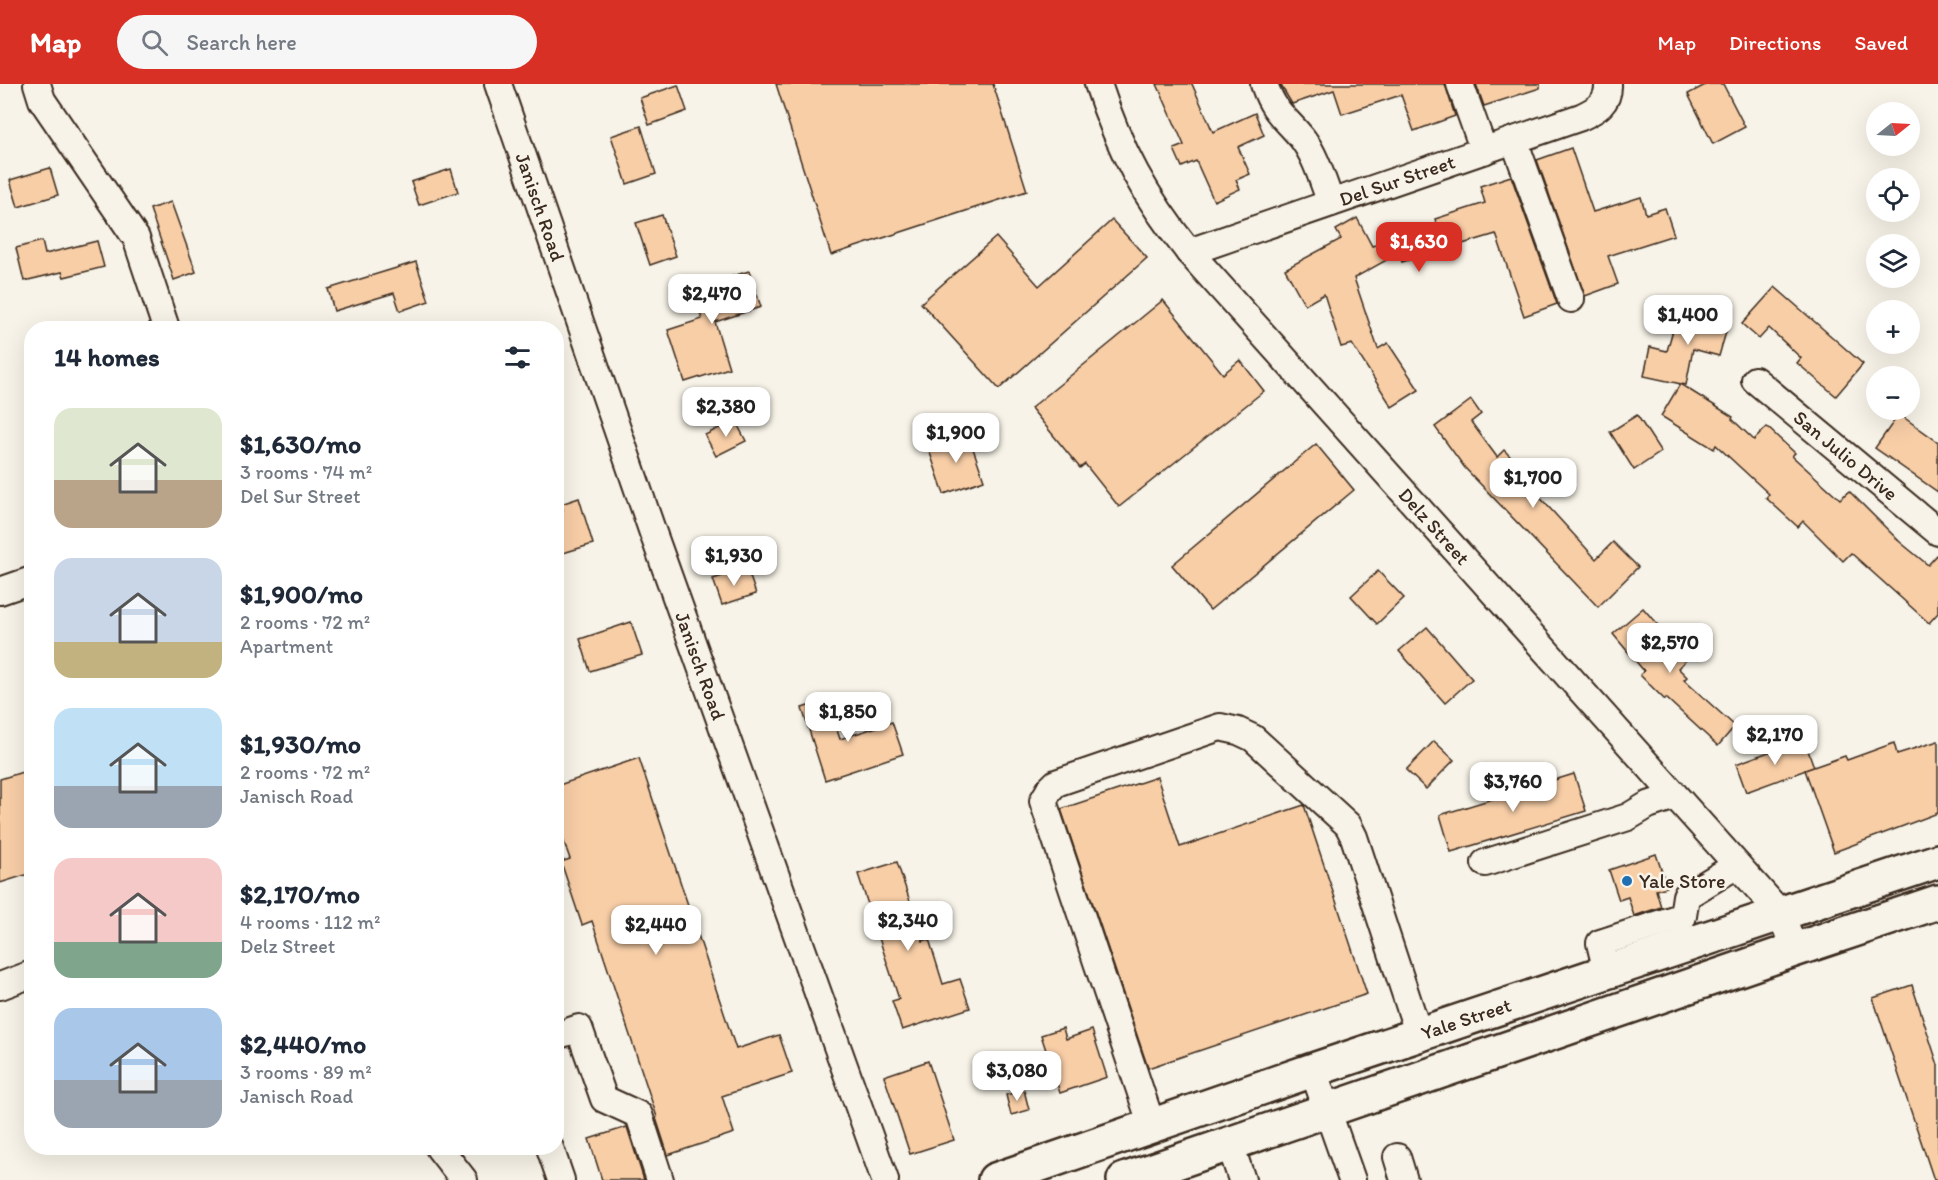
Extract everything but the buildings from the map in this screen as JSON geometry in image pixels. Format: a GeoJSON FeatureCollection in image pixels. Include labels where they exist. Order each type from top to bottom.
{"type":"FeatureCollection","features":[{"type":"Feature","properties":{"kind":"main road","name":"Yale Street"},"geometry":{"type":"LineString","coordinates":[[995,1180],[1313,1070],[1607,972],[1687,931],[1782,915],[1935,872]]}},
{"type":"Feature","properties":{"kind":"main road","name":"Yale Street"},"geometry":{"type":"LineString","coordinates":[[1124,1180],[1938,902]]}},
{"type":"Feature","properties":{"kind":"street"},"geometry":{"type":"LineString","coordinates":[[37,84],[42,100],[136,238],[164,321]]}},
{"type":"Feature","properties":{"kind":"street","name":"Janisch Road"},"geometry":{"type":"LineString","coordinates":[[498,84],[653,533],[885,1180]]}},
{"type":"Feature","properties":{"kind":"street","name":"Delz Street"},"geometry":{"type":"LineString","coordinates":[[1098,84],[1122,150],[1150,200],[1189,252],[1782,915],[1794,950]]}},
{"type":"Feature","properties":{"kind":"street"},"geometry":{"type":"LineString","coordinates":[[1264,84],[1271,104],[1303,139],[1318,168],[1331,203]]}},
{"type":"Feature","properties":{"kind":"street"},"geometry":{"type":"LineString","coordinates":[[1460,84],[1484,151]]}},
{"type":"Feature","properties":{"kind":"street","name":"Del Sur Street"},"geometry":{"type":"LineString","coordinates":[[1189,252],[1581,117],[1594,111],[1606,94]]}},
{"type":"Feature","properties":{"kind":"street"},"geometry":{"type":"LineString","coordinates":[[1514,140],[1571,299]]}},
{"type":"Feature","properties":{"kind":"street","name":"San Julio Drive"},"geometry":{"type":"LineString","coordinates":[[1755,380],[1938,532]]}},
{"type":"Feature","properties":{"kind":"street"},"geometry":{"type":"LineString","coordinates":[[0,591],[24,583]]}},
{"type":"Feature","properties":{"kind":"street"},"geometry":{"type":"LineString","coordinates":[[1152,1126],[1043,801],[1056,783],[1220,727],[1238,731],[1252,738],[1348,825],[1354,837],[1419,1035]]}},
{"type":"Feature","properties":{"kind":"street"},"geometry":{"type":"LineString","coordinates":[[1485,863],[1628,817],[1648,805],[1676,796]]}},
{"type":"Feature","properties":{"kind":"street"},"geometry":{"type":"LineString","coordinates":[[1687,931],[1686,896],[1737,865]]}},
{"type":"Feature","properties":{"kind":"street"},"geometry":{"type":"LineString","coordinates":[[0,986],[24,977]]}},
{"type":"Feature","properties":{"kind":"street"},"geometry":{"type":"LineString","coordinates":[[564,1033],[579,1028],[604,1099],[639,1115],[660,1180]]}},
{"type":"Feature","properties":{"kind":"street"},"geometry":{"type":"LineString","coordinates":[[1313,1070],[1352,1180]]}},
{"type":"Feature","properties":{"kind":"street"},"geometry":{"type":"LineString","coordinates":[[1230,1144],[1242,1180]]}},
{"type":"Feature","properties":{"kind":"street"},"geometry":{"type":"LineString","coordinates":[[444,1155],[464,1180]]}},
{"type":"Feature","properties":{"kind":"street"},"geometry":{"type":"LineString","coordinates":[[552,1155],[561,1180]]}},
{"type":"Feature","properties":{"kind":"place","name":"Yale Store"},"geometry":{"type":"Point","coordinates":[1627,881]}}]}
